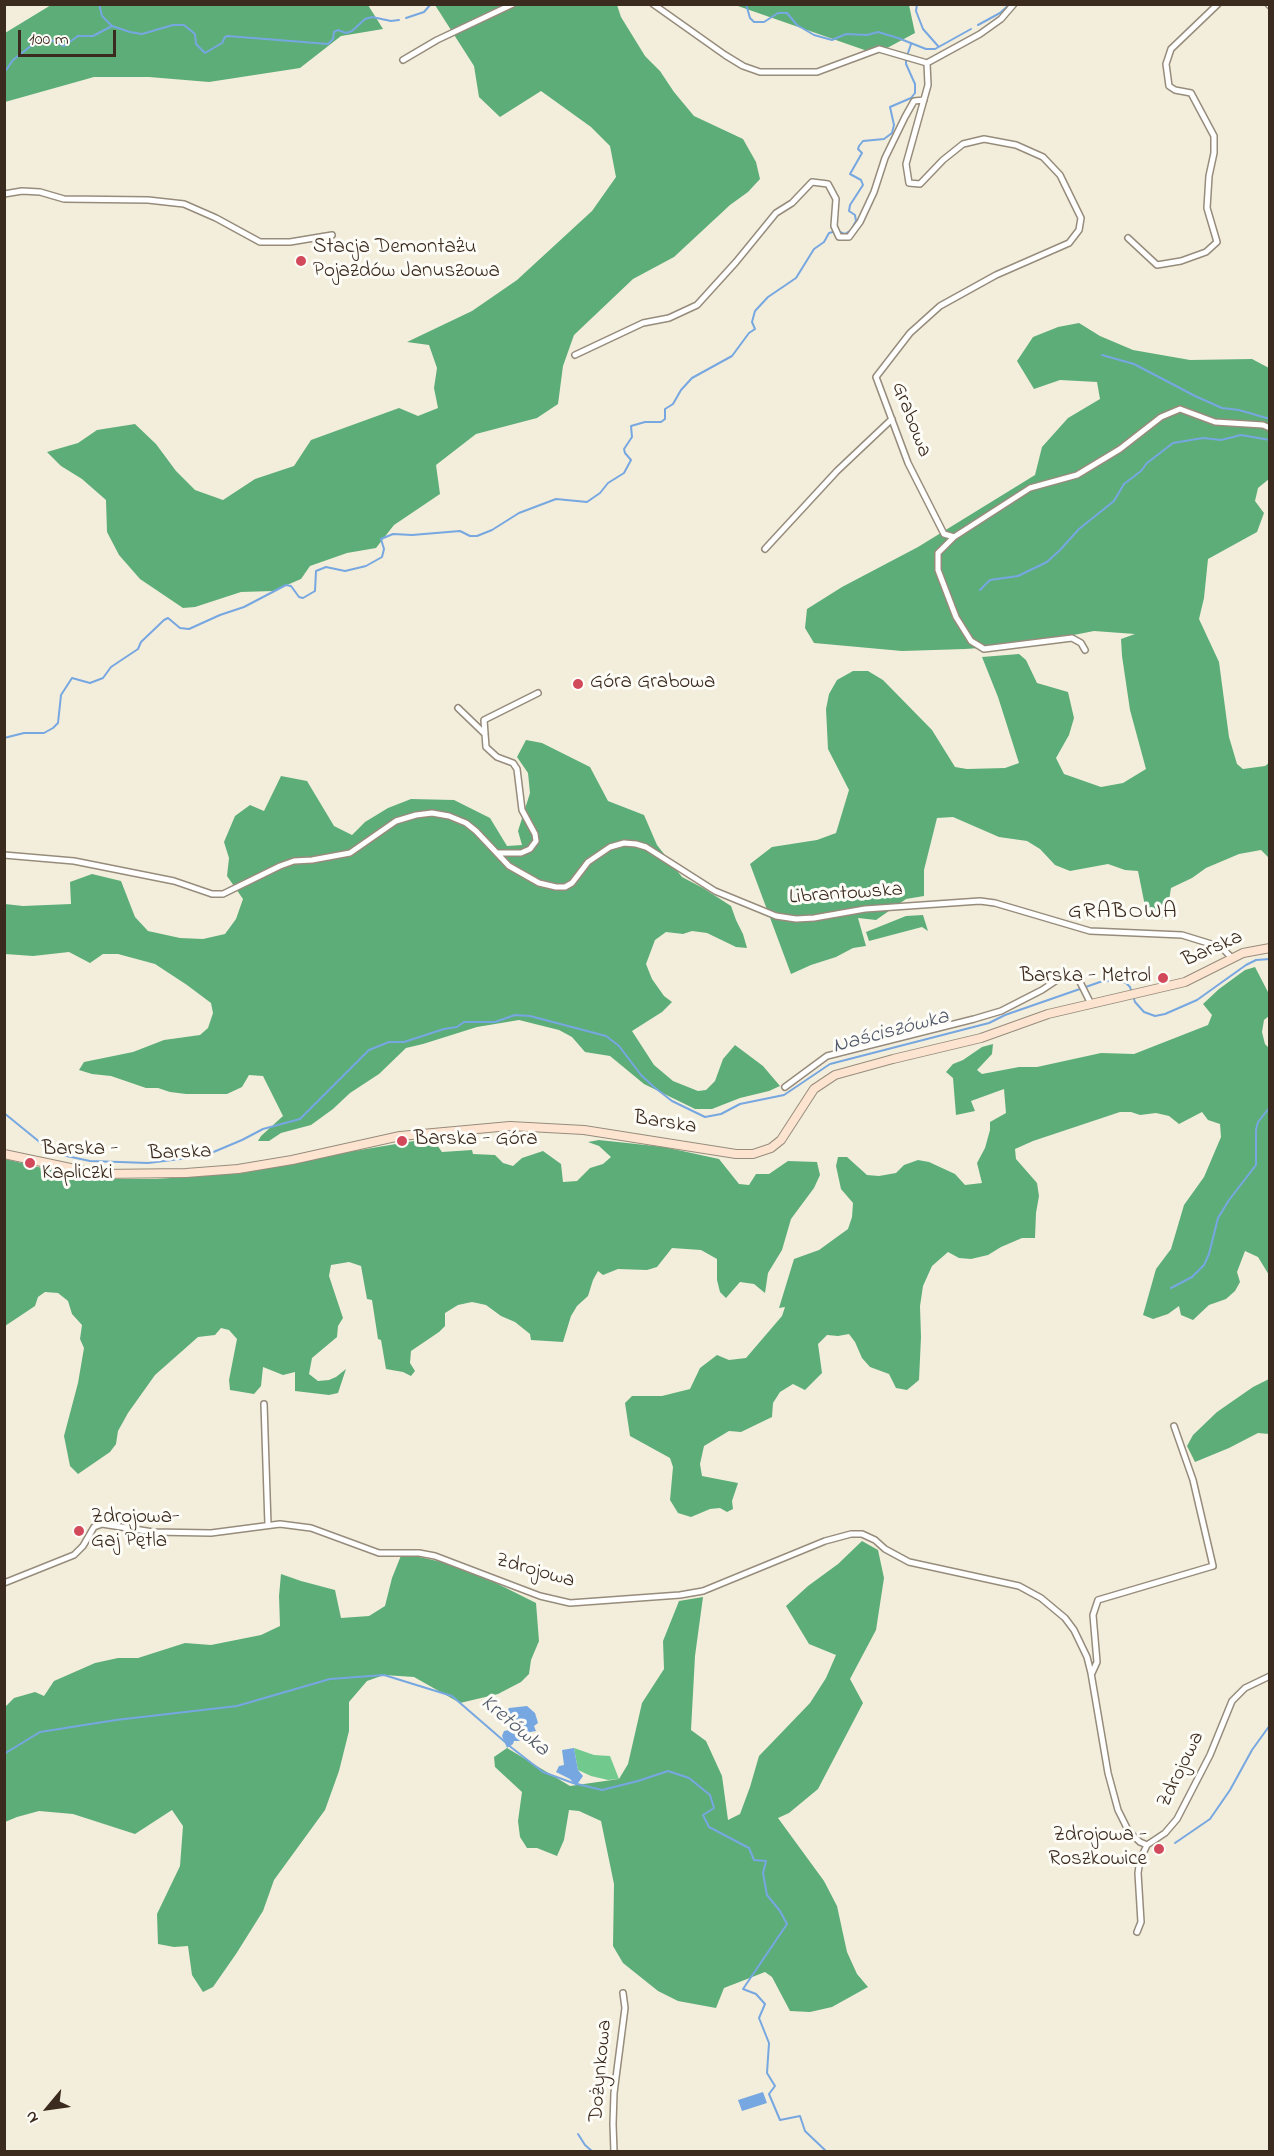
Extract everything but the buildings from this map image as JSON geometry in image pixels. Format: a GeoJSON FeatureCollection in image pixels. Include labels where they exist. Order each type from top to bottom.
{"type":"FeatureCollection","features":[{"type":"Feature","properties":{"kind":"street"},"geometry":{"type":"LineString","coordinates":[[403,60],[437,40],[513,4]]}},
{"type":"Feature","properties":{"kind":"street"},"geometry":{"type":"LineString","coordinates":[[653,4],[724,55],[760,72],[817,72],[879,49],[927,66],[980,34],[1001,19],[1014,4]]}},
{"type":"Feature","properties":{"kind":"street"},"geometry":{"type":"LineString","coordinates":[[1128,238],[1157,265],[1181,261],[1206,252],[1217,242],[1207,208],[1214,136],[1191,93],[1175,90],[1169,86],[1166,64],[1171,49],[1218,4]]}},
{"type":"Feature","properties":{"kind":"street","name":"Grabowa"},"geometry":{"type":"LineString","coordinates":[[927,66],[928,85],[906,165],[909,183],[920,184],[943,160],[963,144],[984,139],[1016,145],[1043,157],[1060,175],[1081,218],[1079,230],[1069,243],[996,275],[940,306],[910,333],[876,377],[908,463],[944,534],[954,537]]}},
{"type":"Feature","properties":{"kind":"street"},"geometry":{"type":"LineString","coordinates":[[575,355],[643,323],[669,318],[697,305],[776,213],[792,203],[812,182],[828,184],[836,199],[834,226],[839,237],[849,237],[860,222],[874,192],[885,158],[905,117],[914,101],[924,100]]}},
{"type":"Feature","properties":{"kind":"street"},"geometry":{"type":"LineString","coordinates":[[4,194],[22,191],[40,192],[64,199],[148,200],[184,204],[260,242],[290,242],[332,236]]}},
{"type":"Feature","properties":{"kind":"street"},"geometry":{"type":"LineString","coordinates":[[1084,650],[1081,643],[1072,638],[984,649],[971,640],[956,617],[938,570],[938,553],[954,537],[1030,488],[1077,475],[1120,449],[1161,417],[1180,409],[1215,422],[1263,425],[1269,428]]}},
{"type":"Feature","properties":{"kind":"street"},"geometry":{"type":"LineString","coordinates":[[765,549],[837,471],[892,419]]}},
{"type":"Feature","properties":{"kind":"street"},"geometry":{"type":"LineString","coordinates":[[498,853],[521,853],[530,849],[536,841],[536,834],[522,810],[518,769],[513,764],[496,757],[486,747],[484,720],[538,693]]}},
{"type":"Feature","properties":{"kind":"street"},"geometry":{"type":"LineString","coordinates":[[458,708],[485,734]]}},
{"type":"Feature","properties":{"kind":"street","name":"Librantowska"},"geometry":{"type":"LineString","coordinates":[[4,855],[74,861],[174,882],[212,894],[222,894],[294,861],[350,853],[396,821],[432,813],[449,816],[466,823],[509,866],[523,876],[556,888],[572,883],[588,862],[610,847],[624,843],[636,844],[646,847],[715,891],[776,916],[814,918],[865,909],[980,901],[995,903],[1090,931],[1182,935],[1221,946],[1232,958]]}},
{"type":"Feature","properties":{"kind":"street","name":"Barska"},"geometry":{"type":"LineString","coordinates":[[4,1154],[99,1174],[186,1173],[238,1169],[292,1160],[400,1136],[510,1126],[584,1130],[736,1154],[753,1154],[771,1148],[781,1140],[813,1089],[835,1076],[893,1059],[981,1038],[1037,1017],[1185,982],[1243,953],[1269,948]]}},
{"type":"Feature","properties":{"kind":"street"},"geometry":{"type":"LineString","coordinates":[[785,1087],[827,1056],[1000,1011],[1042,990],[1066,974],[1077,976],[1091,1004]]}},
{"type":"Feature","properties":{"kind":"street"},"geometry":{"type":"LineString","coordinates":[[264,1404],[268,1525]]}},
{"type":"Feature","properties":{"kind":"street","name":"Zdrojowa"},"geometry":{"type":"LineString","coordinates":[[1092,1673],[1097,1662],[1093,1615],[1098,1600],[1213,1566],[1193,1480],[1174,1426]]}},
{"type":"Feature","properties":{"kind":"street","name":"Zdrojowa"},"geometry":{"type":"LineString","coordinates":[[4,1583],[74,1555],[83,1546],[94,1527],[102,1524],[153,1532],[211,1533],[292,1524],[311,1528],[379,1552],[419,1553],[435,1556],[540,1596],[570,1603],[680,1595],[703,1591],[825,1541],[850,1534],[862,1534],[909,1562],[1019,1586],[1054,1608],[1074,1630],[1087,1657],[1092,1673],[1108,1773],[1118,1810],[1129,1832],[1147,1845],[1165,1833],[1177,1819],[1210,1755],[1232,1701],[1245,1688],[1269,1676]]}},
{"type":"Feature","properties":{"kind":"street"},"geometry":{"type":"LineString","coordinates":[[1137,1932],[1141,1922],[1138,1873],[1140,1860],[1147,1845]]}},
{"type":"Feature","properties":{"kind":"street","name":"Dożynkowa"},"geometry":{"type":"LineString","coordinates":[[614,2151],[614,2093],[625,2008],[623,1993]]}},
{"type":"Feature","properties":{"kind":"green space"},"geometry":{"type":"Polygon","coordinates":[[[51,5],[368,5],[383,29],[341,36],[300,68],[209,82],[149,77],[94,77],[5,102],[5,33],[51,5]]]}},
{"type":"Feature","properties":{"kind":"green space"},"geometry":{"type":"Polygon","coordinates":[[[435,5],[617,5],[621,17],[645,56],[660,71],[694,116],[743,139],[756,162],[760,179],[674,257],[633,279],[574,335],[563,366],[558,404],[537,418],[476,434],[436,465],[440,494],[394,525],[376,548],[347,553],[310,566],[301,579],[273,591],[241,592],[195,607],[183,608],[140,579],[119,555],[107,532],[106,500],[82,479],[61,466],[47,452],[78,443],[97,430],[135,424],[156,444],[176,471],[195,490],[223,500],[255,479],[294,466],[311,440],[399,408],[418,416],[438,408],[434,388],[437,368],[429,345],[407,342],[472,311],[517,280],[592,211],[616,177],[610,146],[591,127],[541,91],[500,117],[479,97],[474,66],[435,5]]]}},
{"type":"Feature","properties":{"kind":"green space"},"geometry":{"type":"Polygon","coordinates":[[[735,5],[909,5],[915,33],[876,54],[735,5]]]}},
{"type":"Feature","properties":{"kind":"green space"},"geometry":{"type":"Polygon","coordinates":[[[1079,323],[1100,336],[1133,350],[1190,360],[1252,359],[1269,368],[1269,479],[1258,488],[1255,501],[1264,513],[1257,532],[1208,559],[1204,598],[1199,619],[1219,662],[1229,737],[1237,764],[1243,769],[1265,766],[1269,763],[1269,858],[1261,850],[1239,854],[1206,868],[1171,888],[1166,918],[1147,916],[1138,871],[1125,870],[1108,864],[1070,871],[1055,865],[1040,849],[1027,841],[999,837],[953,817],[937,818],[924,870],[924,896],[906,899],[876,920],[858,918],[866,946],[853,948],[791,974],[750,864],[772,847],[817,840],[836,833],[849,790],[828,749],[826,709],[829,694],[837,680],[853,671],[868,671],[883,680],[932,730],[955,767],[1005,768],[1019,763],[998,697],[982,657],[1019,654],[1026,660],[1037,683],[1068,692],[1074,718],[1069,735],[1056,758],[1064,774],[1101,787],[1123,783],[1146,769],[1130,710],[1122,656],[1121,639],[1135,634],[1094,631],[1023,645],[902,651],[814,643],[805,628],[807,609],[842,587],[918,547],[1035,475],[1042,447],[1068,418],[1100,399],[1097,382],[1060,380],[1034,389],[1017,361],[1033,337],[1058,327],[1079,323]]]}},
{"type":"Feature","properties":{"kind":"green space"},"geometry":{"type":"Polygon","coordinates":[[[526,740],[542,743],[590,767],[608,801],[644,815],[657,845],[682,877],[731,906],[743,934],[747,948],[736,947],[707,933],[692,931],[683,934],[666,932],[655,940],[646,964],[652,979],[664,996],[672,1002],[662,1012],[632,1031],[654,1065],[673,1081],[698,1091],[706,1090],[715,1081],[723,1059],[735,1045],[763,1066],[780,1086],[712,1109],[695,1109],[644,1084],[610,1056],[585,1052],[572,1037],[559,1030],[519,1020],[477,1027],[406,1048],[379,1074],[350,1093],[311,1125],[281,1133],[269,1141],[258,1141],[283,1116],[263,1076],[249,1075],[242,1087],[227,1094],[186,1094],[146,1088],[111,1076],[79,1070],[84,1062],[133,1052],[164,1040],[200,1035],[208,1028],[213,1013],[211,1003],[187,985],[155,964],[118,954],[103,954],[90,963],[69,952],[33,956],[5,954],[5,904],[23,906],[71,904],[70,882],[92,874],[121,881],[135,917],[148,931],[180,938],[203,939],[225,934],[236,919],[243,899],[227,876],[229,858],[224,842],[235,816],[250,805],[264,811],[281,776],[307,781],[334,826],[352,835],[365,822],[388,808],[411,799],[454,800],[490,818],[507,846],[522,845],[518,831],[530,793],[528,773],[517,757],[526,740]]]}},
{"type":"Feature","properties":{"kind":"green space"},"geometry":{"type":"Polygon","coordinates":[[[923,915],[928,931],[922,927],[869,941],[866,932],[906,916],[923,915]]]}},
{"type":"Feature","properties":{"kind":"green space"},"geometry":{"type":"Polygon","coordinates":[[[1255,967],[1269,994],[1269,1016],[1264,1020],[1262,1032],[1265,1044],[1270,1049],[1269,1275],[1258,1257],[1245,1251],[1237,1272],[1240,1282],[1235,1291],[1226,1299],[1209,1305],[1193,1320],[1181,1315],[1179,1306],[1168,1314],[1153,1319],[1143,1315],[1156,1269],[1171,1249],[1184,1205],[1204,1177],[1221,1137],[1220,1124],[1208,1120],[1202,1112],[1179,1124],[1169,1116],[1156,1113],[1140,1115],[1120,1112],[1033,1141],[1015,1149],[1016,1159],[1037,1183],[1039,1196],[1035,1238],[1022,1238],[988,1255],[971,1259],[959,1258],[948,1252],[932,1266],[923,1286],[920,1306],[919,1380],[907,1390],[896,1388],[889,1374],[870,1367],[862,1358],[849,1334],[827,1335],[818,1344],[822,1373],[805,1390],[793,1384],[780,1392],[773,1403],[772,1417],[741,1432],[729,1431],[704,1446],[700,1464],[702,1476],[738,1483],[732,1501],[733,1509],[727,1512],[720,1508],[710,1509],[691,1517],[678,1513],[670,1500],[673,1467],[670,1458],[630,1436],[625,1403],[632,1396],[662,1396],[690,1389],[700,1368],[717,1355],[729,1360],[746,1358],[782,1316],[785,1307],[779,1308],[794,1259],[819,1250],[848,1229],[853,1203],[841,1189],[836,1166],[838,1157],[847,1157],[867,1175],[879,1176],[896,1173],[904,1165],[918,1160],[929,1162],[955,1174],[965,1185],[982,1183],[977,1163],[985,1148],[990,1122],[1006,1113],[1004,1089],[971,1101],[975,1111],[956,1115],[953,1078],[946,1072],[953,1064],[982,1047],[993,1044],[992,1054],[977,1070],[982,1074],[1019,1067],[1037,1067],[1101,1053],[1134,1054],[1208,1025],[1212,1015],[1203,1004],[1245,970],[1255,967]]]}},
{"type":"Feature","properties":{"kind":"green space"},"geometry":{"type":"Polygon","coordinates":[[[432,1138],[442,1152],[472,1150],[473,1154],[495,1155],[503,1163],[513,1166],[522,1158],[543,1151],[561,1164],[563,1182],[577,1181],[590,1168],[603,1164],[611,1157],[599,1146],[588,1142],[599,1140],[664,1147],[719,1159],[739,1184],[749,1185],[756,1174],[769,1174],[788,1161],[817,1162],[820,1175],[814,1188],[791,1219],[782,1250],[768,1273],[765,1293],[754,1284],[740,1282],[726,1298],[720,1292],[717,1280],[717,1259],[701,1250],[672,1248],[657,1267],[647,1270],[618,1269],[603,1275],[598,1271],[588,1296],[577,1306],[571,1316],[563,1342],[531,1340],[530,1334],[515,1322],[501,1316],[486,1305],[472,1302],[458,1305],[445,1313],[445,1326],[439,1332],[411,1351],[410,1363],[415,1371],[411,1376],[386,1369],[381,1340],[378,1339],[372,1300],[367,1299],[361,1266],[349,1262],[331,1265],[329,1276],[343,1318],[338,1326],[337,1337],[312,1358],[309,1374],[318,1381],[329,1380],[346,1369],[338,1393],[329,1395],[295,1391],[295,1372],[283,1375],[263,1367],[261,1386],[254,1394],[230,1390],[229,1380],[237,1339],[229,1330],[221,1328],[215,1335],[198,1337],[155,1375],[128,1413],[118,1431],[116,1444],[110,1452],[78,1474],[70,1466],[64,1436],[78,1383],[84,1348],[80,1339],[82,1325],[72,1314],[68,1301],[58,1293],[45,1292],[38,1297],[35,1306],[5,1326],[5,1159],[88,1179],[156,1179],[243,1173],[432,1138]]]}},
{"type":"Feature","properties":{"kind":"green space"},"geometry":{"type":"Polygon","coordinates":[[[1269,1379],[1269,1434],[1258,1433],[1195,1462],[1187,1446],[1193,1435],[1217,1412],[1253,1387],[1269,1379]]]}},
{"type":"Feature","properties":{"kind":"green space"},"geometry":{"type":"Polygon","coordinates":[[[862,1541],[878,1550],[884,1578],[876,1630],[850,1679],[863,1703],[818,1789],[789,1813],[778,1818],[824,1881],[837,1906],[847,1952],[857,1974],[868,1987],[832,2007],[810,2012],[790,2011],[772,1977],[765,1972],[724,1988],[716,2008],[678,2001],[658,1991],[623,1963],[613,1946],[614,1884],[601,1821],[579,1811],[569,1810],[564,1840],[557,1856],[537,1848],[527,1848],[520,1837],[518,1821],[522,1792],[495,1767],[494,1757],[507,1748],[570,1786],[619,1779],[628,1764],[642,1703],[664,1669],[663,1641],[679,1601],[703,1597],[695,1656],[691,1730],[706,1741],[722,1776],[728,1820],[740,1814],[759,1756],[810,1703],[826,1678],[836,1655],[809,1644],[786,1606],[838,1564],[862,1541]]]}},
{"type":"Feature","properties":{"kind":"green space"},"geometry":{"type":"Polygon","coordinates":[[[402,1553],[464,1567],[536,1603],[539,1641],[531,1660],[529,1674],[521,1682],[498,1694],[460,1703],[414,1677],[384,1675],[367,1681],[349,1702],[349,1731],[339,1771],[325,1810],[274,1880],[263,1911],[236,1954],[213,1987],[203,1992],[192,1975],[188,1946],[174,1947],[158,1944],[157,1914],[180,1866],[183,1826],[172,1810],[135,1834],[73,1814],[39,1811],[5,1822],[4,1708],[14,1698],[35,1692],[44,1696],[54,1681],[95,1663],[118,1658],[138,1658],[185,1643],[211,1645],[261,1635],[280,1626],[281,1574],[335,1590],[341,1618],[369,1616],[385,1606],[392,1578],[402,1553]]]}},
{"type":"Feature","properties":{"kind":"green space"},"geometry":{"type":"Polygon","coordinates":[[[574,1748],[594,1755],[610,1756],[619,1779],[608,1780],[578,1770],[574,1748]]]}},
{"type":"Feature","properties":{"kind":"water"},"geometry":{"type":"Polygon","coordinates":[[[527,1706],[535,1713],[538,1723],[534,1726],[536,1731],[525,1733],[519,1741],[514,1741],[507,1748],[502,1736],[504,1731],[509,1730],[504,1722],[506,1713],[509,1708],[527,1706]]]}},
{"type":"Feature","properties":{"kind":"water"},"geometry":{"type":"Polygon","coordinates":[[[574,1748],[578,1770],[583,1776],[576,1786],[570,1779],[556,1772],[559,1766],[564,1765],[562,1750],[574,1748]]]}},
{"type":"Feature","properties":{"kind":"water"},"geometry":{"type":"Polygon","coordinates":[[[763,2092],[767,2103],[742,2111],[738,2100],[763,2092]]]}},
{"type":"Feature","properties":{"kind":"waterway"},"geometry":{"type":"LineString","coordinates":[[99,4],[102,16],[112,26],[130,32],[142,34],[173,25],[184,25],[195,34],[196,44],[205,53],[222,43],[228,36],[328,44],[333,39],[334,32],[352,31],[365,19],[372,17],[391,21],[399,20]]}},
{"type":"Feature","properties":{"kind":"waterway"},"geometry":{"type":"LineString","coordinates":[[406,18],[424,12],[431,4]]}},
{"type":"Feature","properties":{"kind":"waterway"},"geometry":{"type":"LineString","coordinates":[[746,4],[750,18],[754,22],[764,22],[778,13],[787,13],[797,25],[814,35],[832,40],[846,34],[867,35],[878,32],[926,49],[935,49],[971,29]]}},
{"type":"Feature","properties":{"kind":"waterway"},"geometry":{"type":"LineString","coordinates":[[917,4],[916,11],[923,29],[938,46]]}},
{"type":"Feature","properties":{"kind":"waterway"},"geometry":{"type":"LineString","coordinates":[[978,25],[1000,13],[1010,4]]}},
{"type":"Feature","properties":{"kind":"waterway"},"geometry":{"type":"LineString","coordinates":[[4,73],[13,60],[32,45],[51,40],[64,46],[78,36],[93,36],[112,26]]}},
{"type":"Feature","properties":{"kind":"waterway"},"geometry":{"type":"LineString","coordinates":[[908,53],[911,44]]}},
{"type":"Feature","properties":{"kind":"waterway"},"geometry":{"type":"LineString","coordinates":[[840,232],[845,234],[851,230],[856,221],[855,215],[849,211],[850,205],[863,185],[861,180],[850,174],[862,153],[858,149],[859,146],[863,141],[884,139],[892,133],[894,125],[890,107],[911,98],[915,93],[915,84],[906,60]]}},
{"type":"Feature","properties":{"kind":"waterway"},"geometry":{"type":"LineString","coordinates":[[4,738],[24,733],[44,733],[53,728],[58,723],[61,695],[72,678],[90,683],[103,678],[111,667],[138,649],[141,642],[168,618],[180,628],[189,629],[244,607],[286,585],[291,586],[299,597],[303,598],[315,591],[316,571],[326,567],[345,571],[366,566],[382,557],[384,549],[381,539],[393,534],[412,535],[460,531],[470,536],[477,536],[492,530],[519,513],[556,499],[587,502],[600,493],[608,483],[624,473],[631,460],[624,449],[632,437],[631,426],[645,422],[661,422],[665,419],[665,409],[673,404],[681,390],[692,378],[732,356],[749,333],[755,329],[752,322],[755,311],[768,297],[796,278],[814,249],[824,242],[829,233],[833,232]]}},
{"type":"Feature","properties":{"kind":"waterway"},"geometry":{"type":"LineString","coordinates":[[1102,355],[1134,364],[1222,408],[1239,410],[1270,419]]}},
{"type":"Feature","properties":{"kind":"waterway"},"geometry":{"type":"LineString","coordinates":[[980,590],[990,580],[1018,576],[1047,562],[1079,529],[1114,501],[1124,484],[1173,443],[1203,438],[1221,440],[1241,435],[1270,440]]}},
{"type":"Feature","properties":{"kind":"waterway","name":"Naściszówka"},"geometry":{"type":"LineString","coordinates":[[4,1113],[57,1154],[90,1161],[148,1163],[204,1156],[263,1129],[300,1119],[369,1050],[389,1042],[404,1042],[457,1027],[464,1022],[495,1022],[515,1015],[530,1016],[606,1036],[619,1046],[641,1075],[654,1087],[672,1101],[705,1117],[721,1114],[740,1104],[784,1095],[830,1064],[989,1023],[1005,1015],[1100,982],[1117,980],[1126,983],[1130,987],[1135,1002],[1144,1012],[1155,1016],[1165,1014],[1197,1000],[1246,965],[1256,960],[1270,959]]}},
{"type":"Feature","properties":{"kind":"waterway"},"geometry":{"type":"LineString","coordinates":[[1171,1288],[1192,1277],[1204,1265],[1218,1218],[1256,1165],[1256,1130],[1258,1122],[1270,1107]]}},
{"type":"Feature","properties":{"kind":"waterway","name":"Kretówka"},"geometry":{"type":"LineString","coordinates":[[4,1754],[40,1732],[116,1720],[237,1706],[330,1679],[384,1675],[452,1696],[543,1772],[573,1783],[602,1790],[668,1771],[689,1778],[710,1795],[714,1808],[703,1815],[709,1827],[749,1848],[754,1860],[766,1861],[763,1873],[767,1895],[787,1924],[743,1989],[756,1994],[765,2004],[759,2018],[769,2043],[767,2073],[775,2086],[769,2094],[780,2120],[800,2116],[805,2131],[827,2152]]}},
{"type":"Feature","properties":{"kind":"waterway"},"geometry":{"type":"LineString","coordinates":[[1175,1843],[1210,1819],[1270,1725]]}},
{"type":"Feature","properties":{"kind":"waterway"},"geometry":{"type":"LineString","coordinates":[[578,2134],[593,2152]]}},
{"type":"Feature","properties":{"kind":"place","name":"Stacja Demontażu Pojazdów Januszowa"},"geometry":{"type":"Point","coordinates":[301,261]}},
{"type":"Feature","properties":{"kind":"place","name":"Góra Grabowa"},"geometry":{"type":"Point","coordinates":[578,684]}},
{"type":"Feature","properties":{"kind":"place","name":"Barska - Metrol"},"geometry":{"type":"Point","coordinates":[1163,978]}},
{"type":"Feature","properties":{"kind":"place","name":"Barska - Góra"},"geometry":{"type":"Point","coordinates":[402,1141]}},
{"type":"Feature","properties":{"kind":"place","name":"Barska - Kapliczki"},"geometry":{"type":"Point","coordinates":[30,1163]}},
{"type":"Feature","properties":{"kind":"place","name":"Zdrojowa- Gaj Pętla"},"geometry":{"type":"Point","coordinates":[79,1531]}},
{"type":"Feature","properties":{"kind":"place","name":"Zdrojowa - Roszkowice"},"geometry":{"type":"Point","coordinates":[1159,1849]}},
{"type":"Feature","properties":{"kind":"district","name":"GRABOWA"},"geometry":{"type":"Point","coordinates":[1123,913]}}]}
